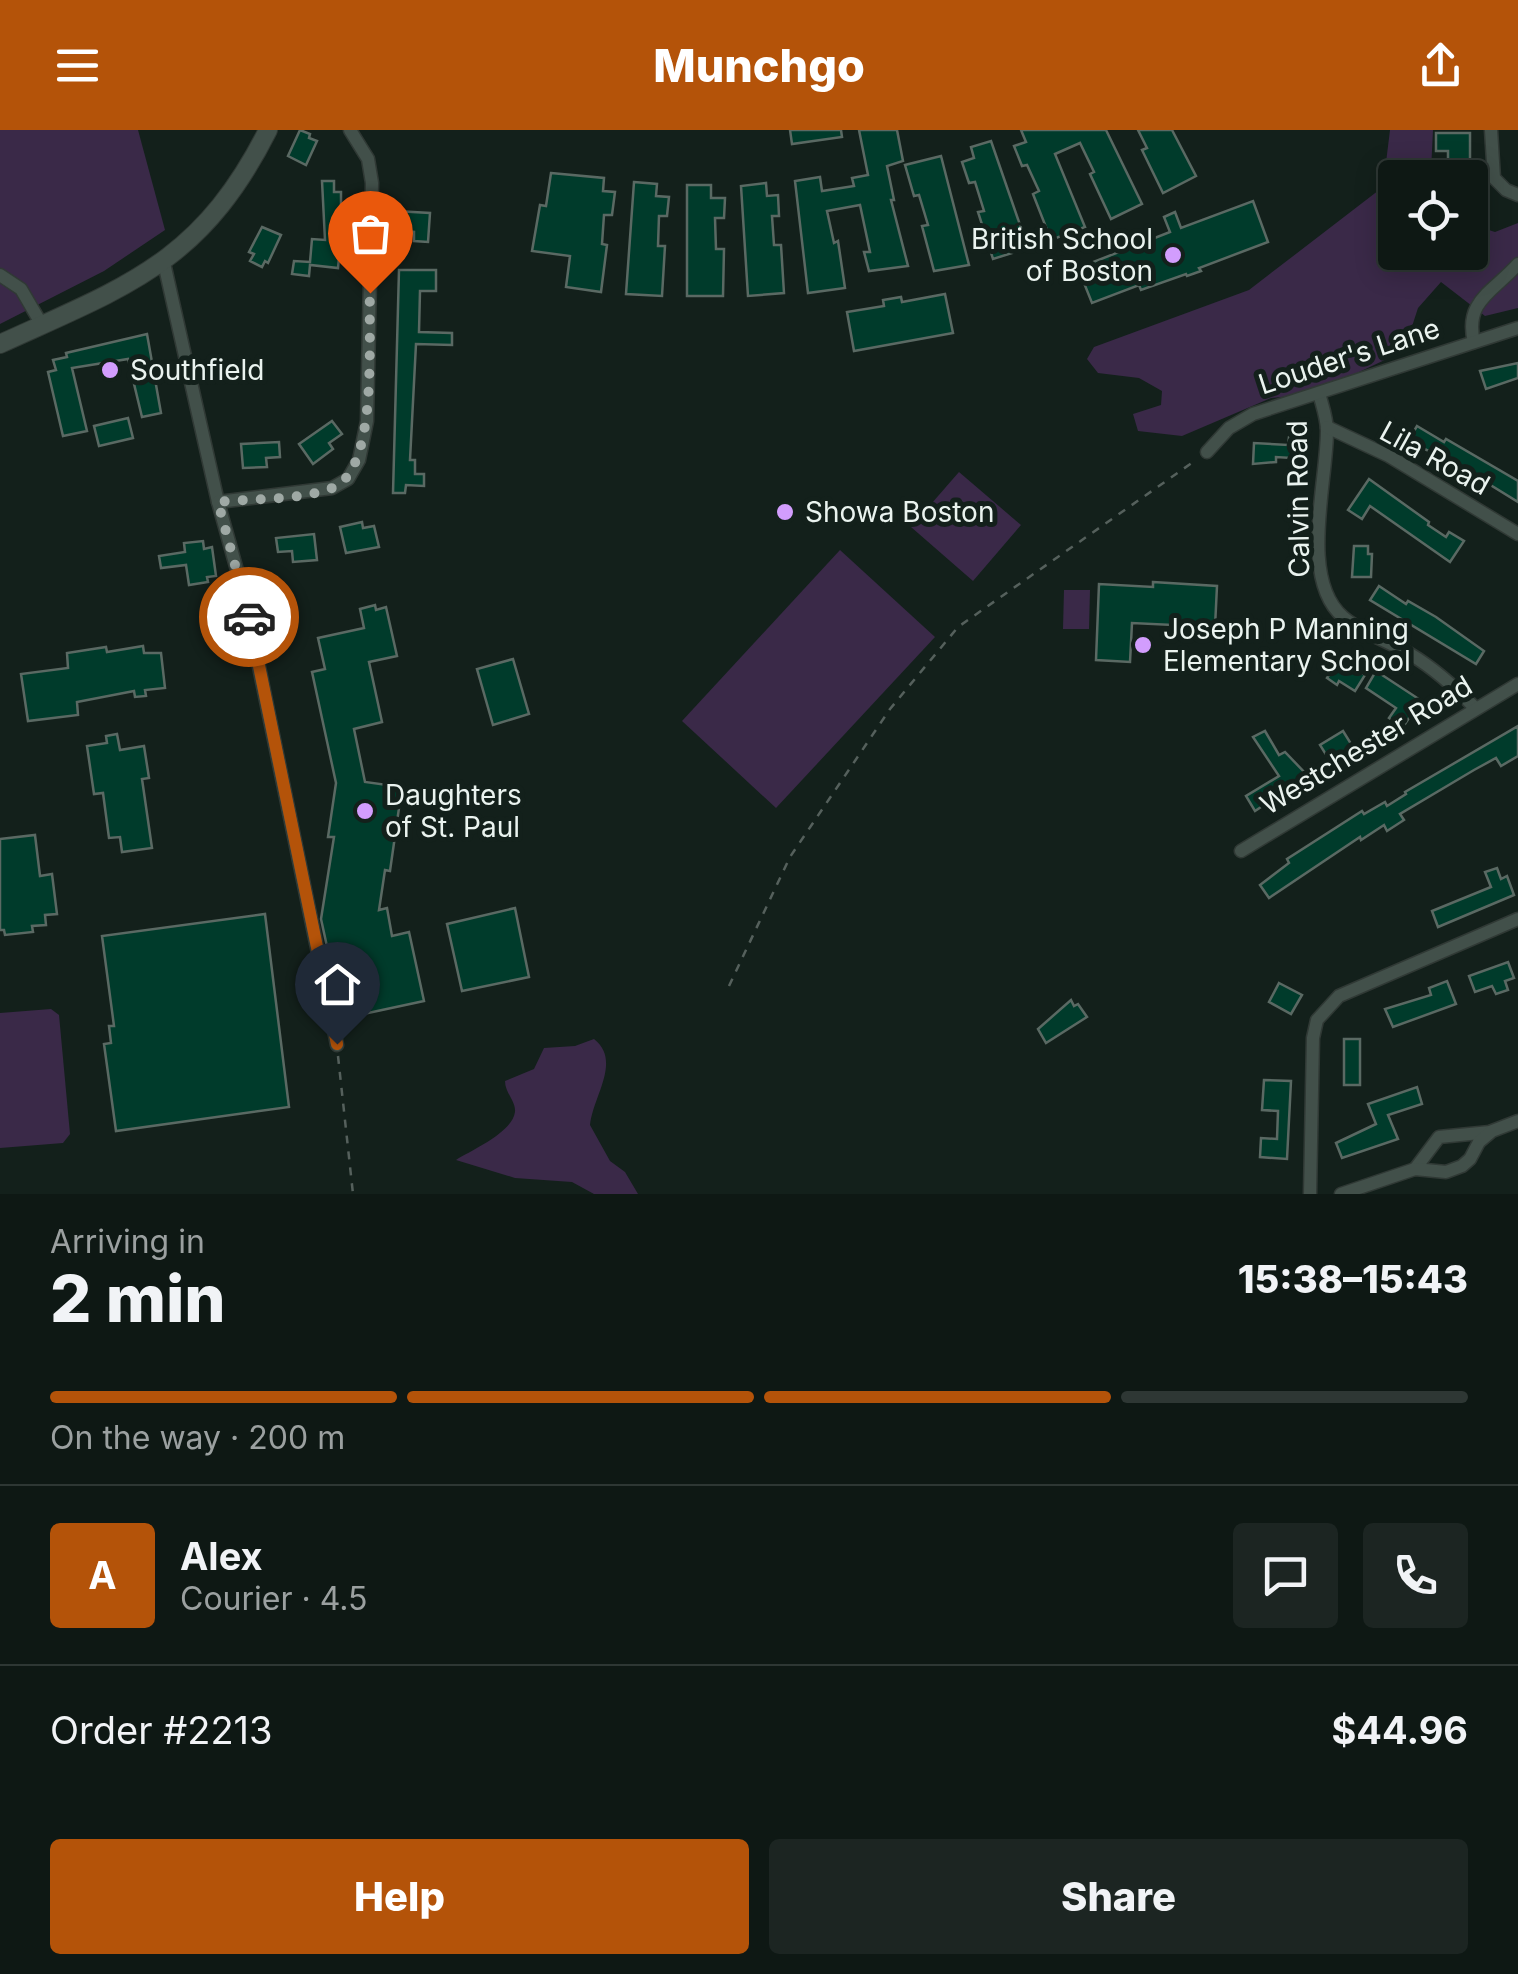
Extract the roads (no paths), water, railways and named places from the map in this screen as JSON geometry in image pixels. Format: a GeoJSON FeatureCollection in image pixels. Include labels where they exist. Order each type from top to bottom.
{"type":"FeatureCollection","features":[{"type":"Feature","properties":{"kind":"street"},"geometry":{"type":"LineString","coordinates":[[0,344],[132,283],[169,258],[230,196],[268,130]]}},
{"type":"Feature","properties":{"kind":"street"},"geometry":{"type":"LineString","coordinates":[[218,502],[332,488],[348,480],[359,460],[367,421],[372,184],[368,159],[350,130]]}},
{"type":"Feature","properties":{"kind":"street"},"geometry":{"type":"LineString","coordinates":[[1491,130],[1494,178],[1518,195]]}},
{"type":"Feature","properties":{"kind":"street"},"geometry":{"type":"LineString","coordinates":[[169,258],[218,502],[248,614],[337,1044]]}},
{"type":"Feature","properties":{"kind":"street"},"geometry":{"type":"LineString","coordinates":[[1474,342],[1470,322],[1474,309],[1518,264]]}},
{"type":"Feature","properties":{"kind":"street"},"geometry":{"type":"LineString","coordinates":[[0,275],[21,289],[42,325]]}},
{"type":"Feature","properties":{"kind":"street","name":"Louder's Lane"},"geometry":{"type":"LineString","coordinates":[[1207,452],[1238,421],[1518,328]]}},
{"type":"Feature","properties":{"kind":"street","name":"Calvin Road"},"geometry":{"type":"LineString","coordinates":[[1319,393],[1327,427],[1320,568],[1328,601],[1344,618],[1449,680],[1475,708]]}},
{"type":"Feature","properties":{"kind":"street","name":"Lila Road"},"geometry":{"type":"LineString","coordinates":[[1327,427],[1389,456],[1518,534]]}},
{"type":"Feature","properties":{"kind":"street","name":"Westchester Road"},"geometry":{"type":"LineString","coordinates":[[1240,850],[1518,684]]}},
{"type":"Feature","properties":{"kind":"street"},"geometry":{"type":"LineString","coordinates":[[1310,1194],[1313,1038],[1317,1020],[1327,1006],[1339,996],[1394,970],[1518,919]]}},
{"type":"Feature","properties":{"kind":"street"},"geometry":{"type":"LineString","coordinates":[[1415,1169],[1439,1137],[1492,1131],[1518,1121]]}},
{"type":"Feature","properties":{"kind":"street"},"geometry":{"type":"LineString","coordinates":[[1340,1194],[1415,1169],[1446,1172],[1462,1166],[1492,1131]]}},
{"type":"Feature","properties":{"kind":"place","name":"British School of Boston"},"geometry":{"type":"Point","coordinates":[1173,255]}},
{"type":"Feature","properties":{"kind":"place","name":"Southfield"},"geometry":{"type":"Point","coordinates":[110,370]}},
{"type":"Feature","properties":{"kind":"place","name":"Showa Boston"},"geometry":{"type":"Point","coordinates":[785,512]}},
{"type":"Feature","properties":{"kind":"place","name":"Joseph P Manning Elementary School"},"geometry":{"type":"Point","coordinates":[1143,645]}},
{"type":"Feature","properties":{"kind":"place","name":"Daughters of St. Paul"},"geometry":{"type":"Point","coordinates":[365,811]}}]}
